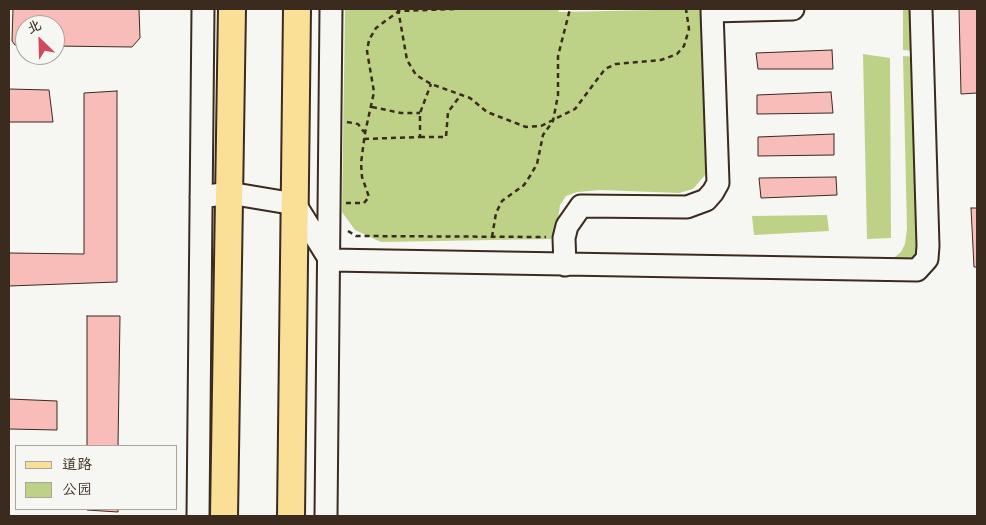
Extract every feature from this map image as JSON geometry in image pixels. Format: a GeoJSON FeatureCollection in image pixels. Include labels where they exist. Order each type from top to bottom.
{"type":"FeatureCollection","features":[{"type":"Feature","properties":{"kind":"main road"},"geometry":{"type":"LineString","coordinates":[[224,516],[232,9]]}},
{"type":"Feature","properties":{"kind":"main road"},"geometry":{"type":"LineString","coordinates":[[291,516],[298,9]]}},
{"type":"Feature","properties":{"kind":"street"},"geometry":{"type":"LineString","coordinates":[[198,516],[203,9]]}},
{"type":"Feature","properties":{"kind":"street"},"geometry":{"type":"LineString","coordinates":[[326,516],[331,9]]}},
{"type":"Feature","properties":{"kind":"street"},"geometry":{"type":"LineString","coordinates":[[564,265],[564,238],[567,226],[581,206],[687,207],[706,200],[714,192],[718,182],[712,11],[793,9]]}},
{"type":"Feature","properties":{"kind":"street"},"geometry":{"type":"LineString","coordinates":[[330,260],[917,270],[927,259],[928,246],[921,9]]}},
{"type":"Feature","properties":{"kind":"street"},"geometry":{"type":"LineString","coordinates":[[201,197],[229,194],[295,204],[330,260]]}},
{"type":"Feature","properties":{"kind":"path"},"geometry":{"type":"LineString","coordinates":[[330,203],[364,203],[369,197],[362,177],[364,139],[374,92],[367,52],[369,40],[376,28],[398,10],[456,9]]}},
{"type":"Feature","properties":{"kind":"path"},"geometry":{"type":"LineString","coordinates":[[492,237],[496,213],[502,201],[524,185],[530,176],[537,164],[542,135],[553,121],[558,95],[558,56],[570,9]]}},
{"type":"Feature","properties":{"kind":"path"},"geometry":{"type":"LineString","coordinates":[[398,10],[407,60],[416,74],[431,84],[470,98],[487,112],[526,127],[541,126],[575,109],[605,69],[616,64],[661,60],[677,54],[684,46],[689,29],[686,9]]}},
{"type":"Feature","properties":{"kind":"path"},"geometry":{"type":"LineString","coordinates":[[420,137],[420,113],[431,84]]}},
{"type":"Feature","properties":{"kind":"path"},"geometry":{"type":"LineString","coordinates":[[364,139],[446,137],[448,112],[460,95]]}},
{"type":"Feature","properties":{"kind":"path"},"geometry":{"type":"LineString","coordinates":[[372,106],[400,114],[420,113]]}},
{"type":"Feature","properties":{"kind":"path"},"geometry":{"type":"LineString","coordinates":[[344,229],[356,236],[549,237]]}},
{"type":"Feature","properties":{"kind":"green space"},"geometry":{"type":"Polygon","coordinates":[[[345,9],[558,9],[559,12],[705,9],[709,164],[706,174],[693,189],[679,193],[601,190],[577,192],[566,196],[560,205],[557,228],[551,239],[381,242],[355,230],[342,212],[345,9]]]}},
{"type":"Feature","properties":{"kind":"green space"},"geometry":{"type":"Polygon","coordinates":[[[903,9],[915,9],[914,51],[903,50],[903,9]]]}},
{"type":"Feature","properties":{"kind":"green space"},"geometry":{"type":"Polygon","coordinates":[[[863,54],[890,58],[891,238],[867,239],[863,54]]]}},
{"type":"Feature","properties":{"kind":"green space"},"geometry":{"type":"Polygon","coordinates":[[[903,56],[915,57],[918,63],[924,251],[919,262],[915,267],[904,270],[779,267],[780,257],[891,260],[901,252],[905,244],[907,229],[903,56]]]}},
{"type":"Feature","properties":{"kind":"green space"},"geometry":{"type":"Polygon","coordinates":[[[827,215],[829,231],[754,235],[752,216],[827,215]]]}},
{"type":"Feature","properties":{"kind":"building"},"geometry":{"type":"Polygon","coordinates":[[[13,9],[139,9],[140,38],[132,47],[65,46],[65,15],[15,15],[15,45],[12,41],[13,9]]]}},
{"type":"Feature","properties":{"kind":"building"},"geometry":{"type":"Polygon","coordinates":[[[959,9],[977,9],[977,93],[961,94],[959,9]]]}},
{"type":"Feature","properties":{"kind":"building"},"geometry":{"type":"Polygon","coordinates":[[[832,50],[833,69],[758,69],[756,53],[832,50]]]}},
{"type":"Feature","properties":{"kind":"building"},"geometry":{"type":"Polygon","coordinates":[[[9,89],[49,90],[53,122],[9,122],[9,89]]]}},
{"type":"Feature","properties":{"kind":"building"},"geometry":{"type":"Polygon","coordinates":[[[117,91],[117,282],[9,286],[9,253],[84,254],[84,93],[117,91]]]}},
{"type":"Feature","properties":{"kind":"building"},"geometry":{"type":"Polygon","coordinates":[[[831,92],[833,113],[757,114],[757,95],[831,92]]]}},
{"type":"Feature","properties":{"kind":"building"},"geometry":{"type":"Polygon","coordinates":[[[834,134],[834,155],[758,156],[758,137],[834,134]]]}},
{"type":"Feature","properties":{"kind":"building"},"geometry":{"type":"Polygon","coordinates":[[[836,177],[837,195],[761,198],[759,178],[836,177]]]}},
{"type":"Feature","properties":{"kind":"building"},"geometry":{"type":"Polygon","coordinates":[[[971,208],[977,208],[977,267],[974,267],[971,208]]]}},
{"type":"Feature","properties":{"kind":"building"},"geometry":{"type":"Polygon","coordinates":[[[87,316],[120,316],[118,445],[87,445],[87,316]]]}},
{"type":"Feature","properties":{"kind":"building"},"geometry":{"type":"Polygon","coordinates":[[[9,399],[57,401],[57,430],[9,429],[9,399]]]}},
{"type":"Feature","properties":{"kind":"building"},"geometry":{"type":"Polygon","coordinates":[[[87,510],[118,510],[118,512],[87,510]]]}}]}
